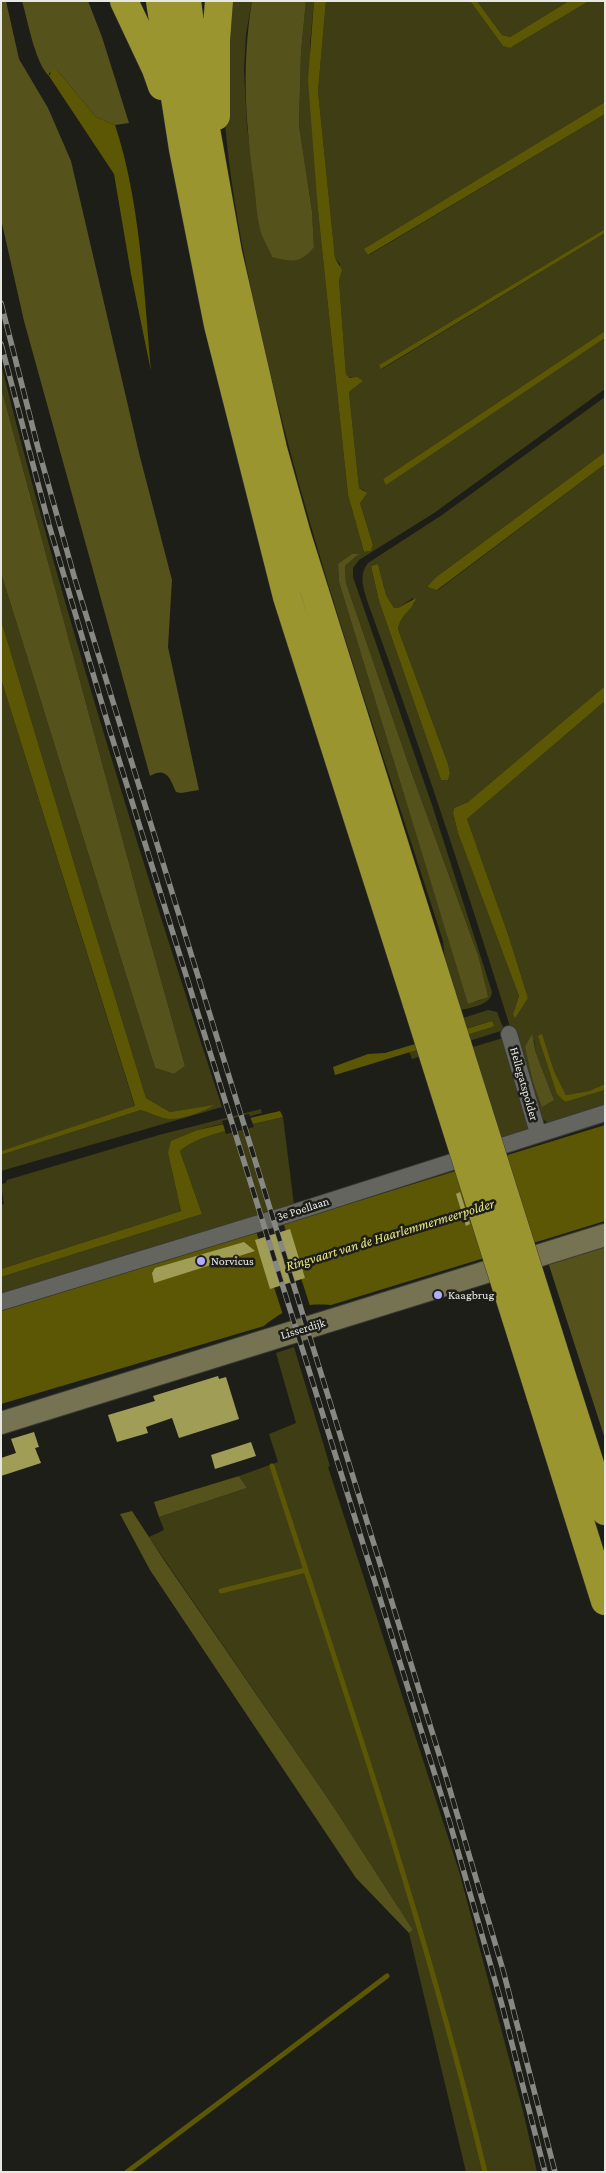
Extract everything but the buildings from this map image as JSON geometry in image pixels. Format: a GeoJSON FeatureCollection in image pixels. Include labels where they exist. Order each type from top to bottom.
{"type":"FeatureCollection","features":[{"type":"Feature","properties":{"kind":"highway"},"geometry":{"type":"LineString","coordinates":[[124,1],[156,68],[183,149]]}},
{"type":"Feature","properties":{"kind":"highway"},"geometry":{"type":"LineString","coordinates":[[160,1],[183,149],[218,326],[287,598],[430,1000]]}},
{"type":"Feature","properties":{"kind":"highway"},"geometry":{"type":"LineString","coordinates":[[187,1],[198,84],[217,192],[256,381],[282,484],[321,613],[430,1000],[552,1390],[605,1601]]}},
{"type":"Feature","properties":{"kind":"highway"},"geometry":{"type":"LineString","coordinates":[[217,192],[216,40],[219,1]]}},
{"type":"Feature","properties":{"kind":"highway"},"geometry":{"type":"LineString","coordinates":[[552,1390],[605,1511]]}},
{"type":"Feature","properties":{"kind":"street","name":"Hellegatspolder"},"geometry":{"type":"LineString","coordinates":[[509,1034],[538,1133]]}},
{"type":"Feature","properties":{"kind":"street","name":"3e Poellaan"},"geometry":{"type":"LineString","coordinates":[[1,1302],[276,1218],[605,1112]]}},
{"type":"Feature","properties":{"kind":"street","name":"Lisserdijk"},"geometry":{"type":"LineString","coordinates":[[1,1423],[605,1235]]}},
{"type":"Feature","properties":{"kind":"shaded area"},"geometry":{"type":"Polygon","coordinates":[[[1,1],[6,1],[19,59],[48,108],[71,161],[139,453],[172,580],[168,647],[199,790],[176,792],[170,779],[164,773],[160,772],[150,776],[24,321],[1,219],[1,1]]]}},
{"type":"Feature","properties":{"kind":"shaded area"},"geometry":{"type":"Polygon","coordinates":[[[22,1],[88,1],[102,37],[129,123],[115,125],[96,117],[57,70],[49,73],[49,76],[40,62],[32,41],[22,1]]]}},
{"type":"Feature","properties":{"kind":"shaded area"},"geometry":{"type":"Polygon","coordinates":[[[226,1],[252,1],[246,34],[244,70],[247,127],[262,236],[272,257],[314,247],[312,211],[299,125],[301,52],[306,1],[314,1],[310,45],[318,211],[348,495],[364,552],[371,551],[373,545],[360,503],[364,490],[359,488],[349,392],[363,381],[346,376],[339,280],[340,264],[335,258],[318,91],[326,1],[470,1],[503,46],[510,48],[589,1],[605,1],[605,102],[365,249],[369,255],[605,114],[605,229],[379,365],[382,369],[605,233],[605,331],[383,479],[386,484],[605,338],[605,389],[434,513],[359,560],[353,568],[353,577],[432,805],[492,992],[491,997],[483,1003],[457,1011],[448,987],[443,941],[351,658],[308,516],[288,444],[256,311],[232,186],[225,123],[226,1]],[[358,555],[338,564],[339,582],[468,1003],[481,1000],[478,955],[412,774],[346,583],[345,566],[358,555]]]}},
{"type":"Feature","properties":{"kind":"shaded area"},"geometry":{"type":"Polygon","coordinates":[[[252,1],[306,1],[301,52],[299,125],[312,211],[314,247],[300,259],[290,261],[272,257],[258,222],[248,132],[246,89],[247,46],[252,1]]]}},
{"type":"Feature","properties":{"kind":"shaded area"},"geometry":{"type":"Polygon","coordinates":[[[477,1],[569,1],[510,37],[502,35],[477,1]]]}},
{"type":"Feature","properties":{"kind":"shaded area"},"geometry":{"type":"Polygon","coordinates":[[[1,364],[25,458],[105,737],[222,1107],[1,1171],[1,1155],[141,1110],[154,1113],[166,1119],[212,1106],[170,1112],[146,1098],[1,620],[1,573],[155,1068],[174,1074],[185,1066],[1,387],[1,364]]]}},
{"type":"Feature","properties":{"kind":"shaded area"},"geometry":{"type":"Polygon","coordinates":[[[1,387],[185,1066],[174,1074],[155,1068],[1,573],[1,387]]]}},
{"type":"Feature","properties":{"kind":"shaded area"},"geometry":{"type":"Polygon","coordinates":[[[605,397],[605,452],[435,578],[427,587],[438,590],[605,464],[605,686],[468,802],[454,808],[453,813],[458,833],[519,996],[513,1014],[528,998],[509,937],[467,819],[605,701],[605,1084],[589,1091],[566,1095],[554,1071],[542,1035],[564,1102],[605,1090],[605,1109],[551,1123],[542,1118],[533,1101],[454,851],[364,588],[363,573],[368,563],[442,515],[605,397]],[[378,564],[371,566],[379,601],[441,780],[448,780],[450,773],[448,764],[398,629],[400,618],[415,603],[413,598],[398,608],[394,608],[386,595],[378,564]],[[534,1040],[525,1048],[554,1100],[536,1053],[534,1040]]]}},
{"type":"Feature","properties":{"kind":"shaded area"},"geometry":{"type":"Polygon","coordinates":[[[352,554],[359,554],[345,566],[346,583],[412,774],[478,955],[488,997],[468,1004],[339,582],[338,564],[352,554]]]}},
{"type":"Feature","properties":{"kind":"shaded area"},"geometry":{"type":"Polygon","coordinates":[[[1,679],[135,1107],[1,1151],[1,679]]]}},
{"type":"Feature","properties":{"kind":"shaded area"},"geometry":{"type":"Polygon","coordinates":[[[488,1010],[497,1012],[504,1030],[412,1059],[409,1051],[489,1028],[492,1021],[418,1042],[416,1033],[488,1010]]]}},
{"type":"Feature","properties":{"kind":"shaded area"},"geometry":{"type":"Polygon","coordinates":[[[532,1034],[536,1053],[554,1100],[542,1107],[533,1082],[525,1047],[532,1034]]]}},
{"type":"Feature","properties":{"kind":"shaded area"},"geometry":{"type":"Polygon","coordinates":[[[503,1038],[531,1125],[528,1130],[501,1139],[473,1047],[503,1038]]]}},
{"type":"Feature","properties":{"kind":"shaded area"},"geometry":{"type":"Polygon","coordinates":[[[261,1109],[262,1113],[198,1130],[168,1153],[181,1211],[1,1269],[1,1205],[4,1204],[1,1184],[6,1183],[7,1180],[159,1135],[261,1109]]]}},
{"type":"Feature","properties":{"kind":"shaded area"},"geometry":{"type":"Polygon","coordinates":[[[283,1117],[294,1205],[1,1296],[1,1277],[202,1214],[180,1151],[214,1134],[283,1117]]]}},
{"type":"Feature","properties":{"kind":"shaded area"},"geometry":{"type":"Polygon","coordinates":[[[605,1244],[605,1439],[548,1262],[605,1244]]]}},
{"type":"Feature","properties":{"kind":"shaded area"},"geometry":{"type":"Polygon","coordinates":[[[294,1347],[330,1466],[328,1467],[459,1871],[523,2111],[537,2172],[466,2172],[409,1933],[413,1930],[331,1803],[149,1537],[164,1530],[159,1517],[247,1488],[239,1476],[278,1462],[269,1434],[296,1423],[276,1353],[294,1347]]]}},
{"type":"Feature","properties":{"kind":"shaded area"},"geometry":{"type":"Polygon","coordinates":[[[239,1476],[247,1488],[159,1517],[154,1502],[239,1476]]]}},
{"type":"Feature","properties":{"kind":"shaded area"},"geometry":{"type":"Polygon","coordinates":[[[132,1511],[331,1803],[413,1930],[409,1933],[356,1878],[150,1570],[120,1514],[132,1511]]]}},
{"type":"Feature","properties":{"kind":"water"},"geometry":{"type":"Polygon","coordinates":[[[314,1],[326,1],[318,91],[335,258],[342,270],[339,280],[346,375],[350,378],[357,377],[363,381],[349,392],[359,488],[367,493],[360,503],[373,545],[371,551],[364,552],[348,495],[318,211],[308,80],[314,1]]]}},
{"type":"Feature","properties":{"kind":"water"},"geometry":{"type":"Polygon","coordinates":[[[470,1],[477,1],[502,35],[510,37],[569,1],[589,1],[510,48],[503,46],[470,1]]]}},
{"type":"Feature","properties":{"kind":"water"},"geometry":{"type":"Polygon","coordinates":[[[52,70],[57,70],[96,117],[115,125],[136,215],[151,371],[131,274],[114,174],[49,76],[52,70]]]}},
{"type":"Feature","properties":{"kind":"water"},"geometry":{"type":"Polygon","coordinates":[[[605,102],[605,114],[368,255],[364,249],[605,102]]]}},
{"type":"Feature","properties":{"kind":"water"},"geometry":{"type":"Polygon","coordinates":[[[605,229],[605,233],[381,369],[379,365],[605,229]]]}},
{"type":"Feature","properties":{"kind":"water"},"geometry":{"type":"Polygon","coordinates":[[[605,331],[605,338],[386,485],[383,479],[605,331]]]}},
{"type":"Feature","properties":{"kind":"water"},"geometry":{"type":"Polygon","coordinates":[[[605,452],[605,464],[437,590],[427,587],[435,578],[605,452]]]}},
{"type":"Feature","properties":{"kind":"water"},"geometry":{"type":"Polygon","coordinates":[[[378,564],[386,595],[394,608],[398,608],[416,598],[402,619],[398,629],[448,764],[450,773],[448,780],[441,780],[379,601],[371,566],[378,564]]]}},
{"type":"Feature","properties":{"kind":"water"},"geometry":{"type":"Polygon","coordinates":[[[1,620],[146,1098],[170,1112],[214,1105],[192,1115],[174,1119],[168,1119],[141,1110],[1,1155],[1,1151],[135,1106],[1,679],[1,620]]]}},
{"type":"Feature","properties":{"kind":"water"},"geometry":{"type":"Polygon","coordinates":[[[605,686],[605,701],[467,819],[509,937],[528,998],[515,1018],[513,1014],[519,996],[458,833],[453,813],[454,808],[468,802],[605,686]]]}},
{"type":"Feature","properties":{"kind":"water"},"geometry":{"type":"Polygon","coordinates":[[[492,1021],[494,1026],[489,1028],[335,1075],[333,1067],[368,1054],[385,1053],[492,1021]]]}},
{"type":"Feature","properties":{"kind":"water"},"geometry":{"type":"Polygon","coordinates":[[[542,1034],[554,1071],[566,1095],[589,1091],[605,1084],[605,1090],[565,1102],[557,1094],[538,1036],[542,1034]]]}},
{"type":"Feature","properties":{"kind":"water"},"geometry":{"type":"Polygon","coordinates":[[[280,1111],[283,1117],[214,1134],[180,1151],[202,1214],[1,1277],[1,1269],[181,1211],[168,1153],[171,1141],[198,1130],[280,1111]]]}},
{"type":"Feature","properties":{"kind":"water","name":"Ringvaart van de Haarlemmermeerpolder"},"geometry":{"type":"Polygon","coordinates":[[[605,1125],[605,1221],[331,1305],[311,1305],[295,1308],[264,1326],[1,1404],[1,1311],[605,1125]]]}},
{"type":"Feature","properties":{"kind":"pier"},"geometry":{"type":"Polygon","coordinates":[[[249,1114],[254,1127],[226,1134],[222,1121],[249,1114]]]}},
{"type":"Feature","properties":{"kind":"pier"},"geometry":{"type":"Polygon","coordinates":[[[283,1222],[310,1306],[283,1315],[256,1231],[283,1222]]]}},
{"type":"Feature","properties":{"kind":"waterway"},"geometry":{"type":"LineString","coordinates":[[272,1466],[413,1905],[463,2083],[485,2172]]}},
{"type":"Feature","properties":{"kind":"waterway"},"geometry":{"type":"LineString","coordinates":[[221,1591],[306,1570]]}},
{"type":"Feature","properties":{"kind":"waterway"},"geometry":{"type":"LineString","coordinates":[[127,2172],[387,1976]]}},
{"type":"Feature","properties":{"kind":"railway"},"geometry":{"type":"LineString","coordinates":[[1,303],[38,448],[74,576],[447,1780],[503,1970],[555,2172]]}},
{"type":"Feature","properties":{"kind":"railway"},"geometry":{"type":"LineString","coordinates":[[1,344],[49,525],[110,731],[449,1820],[502,2005],[545,2172]]}},
{"type":"Feature","properties":{"kind":"place","name":"Norvicus"},"geometry":{"type":"Point","coordinates":[201,1261]}},
{"type":"Feature","properties":{"kind":"place","name":"Kaagbrug"},"geometry":{"type":"Point","coordinates":[438,1295]}}]}
